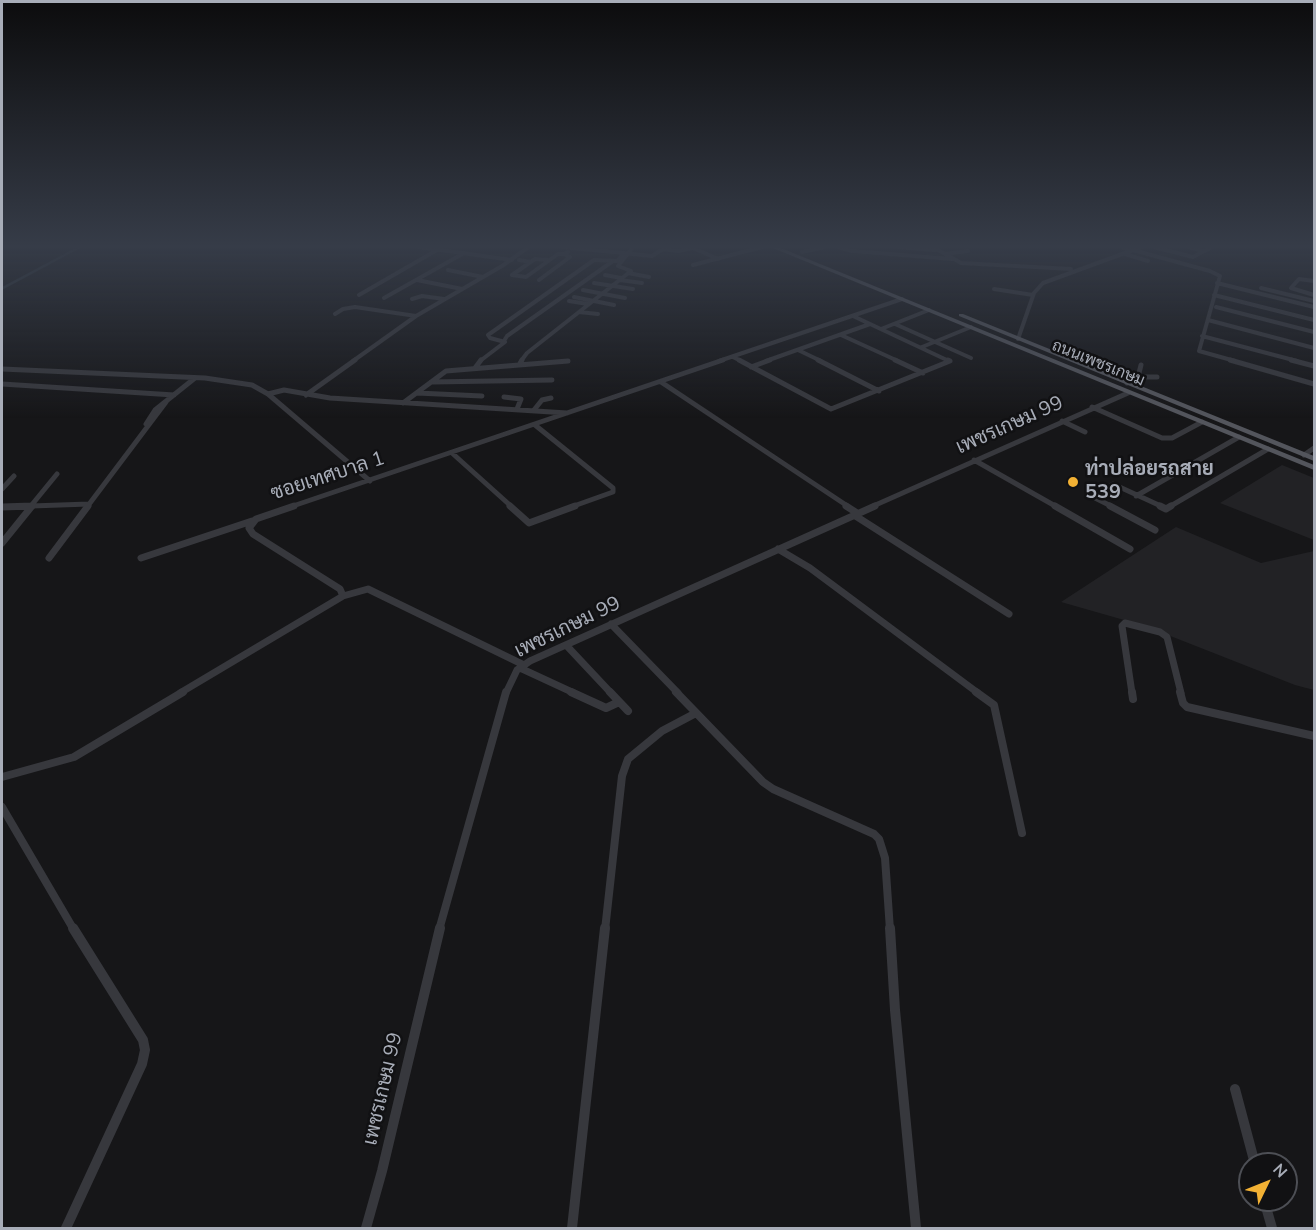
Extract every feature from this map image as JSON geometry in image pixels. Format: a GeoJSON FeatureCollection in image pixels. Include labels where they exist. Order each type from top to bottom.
{"type":"FeatureCollection","features":[{"type":"Feature","properties":{"kind":"main road","name":"ถนนเพชรเกษม"},"geometry":{"type":"LineString","coordinates":[[913,303],[1314,468]]}},
{"type":"Feature","properties":{"kind":"main road","name":"ถนนเพชรเกษม"},"geometry":{"type":"LineString","coordinates":[[930,303],[1314,459]]}},
{"type":"Feature","properties":{"kind":"main road"},"geometry":{"type":"LineString","coordinates":[[1128,393],[1145,390]]}},
{"type":"Feature","properties":{"kind":"main road"},"geometry":{"type":"LineString","coordinates":[[1148,400],[1146,396],[1158,395]]}},
{"type":"Feature","properties":{"kind":"street"},"geometry":{"type":"LineString","coordinates":[[306,395],[437,303]]}},
{"type":"Feature","properties":{"kind":"street"},"geometry":{"type":"LineString","coordinates":[[504,341],[487,336],[533,303]]}},
{"type":"Feature","properties":{"kind":"street"},"geometry":{"type":"LineString","coordinates":[[475,368],[507,336],[553,303]]}},
{"type":"Feature","properties":{"kind":"street"},"geometry":{"type":"LineString","coordinates":[[607,303],[614,305]]}},
{"type":"Feature","properties":{"kind":"street","name":"ซอยเทศบาล 1"},"geometry":{"type":"LineString","coordinates":[[344,596],[340,589],[253,534],[249,528],[252,521],[889,303]]}},
{"type":"Feature","properties":{"kind":"street"},"geometry":{"type":"LineString","coordinates":[[1018,339],[1030,303]]}},
{"type":"Feature","properties":{"kind":"street"},"geometry":{"type":"LineString","coordinates":[[1212,303],[1199,351],[1314,384]]}},
{"type":"Feature","properties":{"kind":"street"},"geometry":{"type":"LineString","coordinates":[[1248,303],[1314,320]]}},
{"type":"Feature","properties":{"kind":"street"},"geometry":{"type":"LineString","coordinates":[[519,365],[527,353],[588,304]]}},
{"type":"Feature","properties":{"kind":"street"},"geometry":{"type":"LineString","coordinates":[[1302,304],[1314,307]]}},
{"type":"Feature","properties":{"kind":"street"},"geometry":{"type":"LineString","coordinates":[[335,314],[343,309],[355,307],[416,316]]}},
{"type":"Feature","properties":{"kind":"street"},"geometry":{"type":"LineString","coordinates":[[1216,307],[1314,332]]}},
{"type":"Feature","properties":{"kind":"street"},"geometry":{"type":"LineString","coordinates":[[881,329],[929,310]]}},
{"type":"Feature","properties":{"kind":"street"},"geometry":{"type":"LineString","coordinates":[[579,312],[598,314]]}},
{"type":"Feature","properties":{"kind":"street"},"geometry":{"type":"LineString","coordinates":[[733,357],[831,409],[950,361],[853,316]]}},
{"type":"Feature","properties":{"kind":"street"},"geometry":{"type":"LineString","coordinates":[[1208,320],[1314,348]]}},
{"type":"Feature","properties":{"kind":"street"},"geometry":{"type":"LineString","coordinates":[[751,367],[870,324]]}},
{"type":"Feature","properties":{"kind":"street"},"geometry":{"type":"LineString","coordinates":[[895,324],[971,358]]}},
{"type":"Feature","properties":{"kind":"street"},"geometry":{"type":"LineString","coordinates":[[922,347],[971,327]]}},
{"type":"Feature","properties":{"kind":"street"},"geometry":{"type":"LineString","coordinates":[[841,335],[923,373]]}},
{"type":"Feature","properties":{"kind":"street"},"geometry":{"type":"LineString","coordinates":[[1202,336],[1314,366]]}},
{"type":"Feature","properties":{"kind":"street"},"geometry":{"type":"LineString","coordinates":[[798,350],[879,391]]}},
{"type":"Feature","properties":{"kind":"street"},"geometry":{"type":"LineString","coordinates":[[403,403],[446,371],[568,362]]}},
{"type":"Feature","properties":{"kind":"street"},"geometry":{"type":"LineString","coordinates":[[1138,377],[1142,365]]}},
{"type":"Feature","properties":{"kind":"street"},"geometry":{"type":"LineString","coordinates":[[2,369],[195,378],[252,385],[268,394],[370,481]]}},
{"type":"Feature","properties":{"kind":"street"},"geometry":{"type":"LineString","coordinates":[[1127,383],[1138,377],[1157,377]]}},
{"type":"Feature","properties":{"kind":"street"},"geometry":{"type":"LineString","coordinates":[[49,558],[166,402],[195,378]]}},
{"type":"Feature","properties":{"kind":"street"},"geometry":{"type":"LineString","coordinates":[[431,382],[552,380]]}},
{"type":"Feature","properties":{"kind":"street"},"geometry":{"type":"LineString","coordinates":[[661,382],[1009,614]]}},
{"type":"Feature","properties":{"kind":"street"},"geometry":{"type":"LineString","coordinates":[[2,384],[174,395]]}},
{"type":"Feature","properties":{"kind":"street"},"geometry":{"type":"LineString","coordinates":[[268,394],[284,390],[306,395],[567,414]]}},
{"type":"Feature","properties":{"kind":"street"},"geometry":{"type":"LineString","coordinates":[[417,393],[482,396]]}},
{"type":"Feature","properties":{"kind":"street","name":"เพชรเกษม 99"},"geometry":{"type":"LineString","coordinates":[[366,1228],[382,1171],[433,952],[511,678],[522,666],[611,624],[1092,407],[1128,393]]}},
{"type":"Feature","properties":{"kind":"street"},"geometry":{"type":"LineString","coordinates":[[504,397],[520,399],[517,409]]}},
{"type":"Feature","properties":{"kind":"street"},"geometry":{"type":"LineString","coordinates":[[534,410],[542,400],[551,398]]}},
{"type":"Feature","properties":{"kind":"street"},"geometry":{"type":"LineString","coordinates":[[1092,407],[1162,438],[1173,438],[1202,422]]}},
{"type":"Feature","properties":{"kind":"street"},"geometry":{"type":"LineString","coordinates":[[1062,421],[1085,432]]}},
{"type":"Feature","properties":{"kind":"street"},"geometry":{"type":"LineString","coordinates":[[452,453],[529,523],[613,492],[613,488],[535,425]]}},
{"type":"Feature","properties":{"kind":"street"},"geometry":{"type":"LineString","coordinates":[[1136,496],[1239,438]]}},
{"type":"Feature","properties":{"kind":"street"},"geometry":{"type":"LineString","coordinates":[[1304,455],[1314,448]]}},
{"type":"Feature","properties":{"kind":"street"},"geometry":{"type":"LineString","coordinates":[[1155,530],[1093,497],[1111,484],[1166,509],[1268,449]]}},
{"type":"Feature","properties":{"kind":"street"},"geometry":{"type":"LineString","coordinates":[[974,460],[1130,549]]}},
{"type":"Feature","properties":{"kind":"street"},"geometry":{"type":"LineString","coordinates":[[2,543],[57,474]]}},
{"type":"Feature","properties":{"kind":"street"},"geometry":{"type":"LineString","coordinates":[[2,489],[14,476]]}},
{"type":"Feature","properties":{"kind":"street"},"geometry":{"type":"LineString","coordinates":[[2,507],[88,504]]}},
{"type":"Feature","properties":{"kind":"street"},"geometry":{"type":"LineString","coordinates":[[141,558],[252,521]]}},
{"type":"Feature","properties":{"kind":"street"},"geometry":{"type":"LineString","coordinates":[[778,549],[810,568],[994,705],[1022,832]]}},
{"type":"Feature","properties":{"kind":"street"},"geometry":{"type":"LineString","coordinates":[[2,777],[74,757],[344,596],[363,589],[368,589],[606,708],[619,702]]}},
{"type":"Feature","properties":{"kind":"street"},"geometry":{"type":"LineString","coordinates":[[1133,699],[1122,626],[1125,623],[1160,632],[1167,637],[1183,703],[1187,707],[1314,736]]}},
{"type":"Feature","properties":{"kind":"street"},"geometry":{"type":"LineString","coordinates":[[611,624],[773,789],[874,834],[882,845],[916,1228]]}},
{"type":"Feature","properties":{"kind":"street"},"geometry":{"type":"LineString","coordinates":[[566,645],[627,711]]}},
{"type":"Feature","properties":{"kind":"street"},"geometry":{"type":"LineString","coordinates":[[572,1228],[622,776],[628,759],[662,731],[696,712]]}},
{"type":"Feature","properties":{"kind":"street"},"geometry":{"type":"LineString","coordinates":[[2,807],[88,953],[139,1034],[145,1050],[142,1064],[66,1228]]}},
{"type":"Feature","properties":{"kind":"street"},"geometry":{"type":"LineString","coordinates":[[1235,1089],[1252,1152]]}},
{"type":"Feature","properties":{"kind":"street"},"geometry":{"type":"LineString","coordinates":[[1267,1212],[1272,1228]]}},
{"type":"Feature","properties":{"kind":"shaded area"},"geometry":{"type":"Polygon","coordinates":[[[1282,465],[1314,478],[1314,540],[1220,503],[1282,465]]]}},
{"type":"Feature","properties":{"kind":"shaded area"},"geometry":{"type":"Polygon","coordinates":[[[1176,527],[1261,563],[1314,551],[1314,690],[1295,685],[1145,626],[1061,602],[1176,527]]]}},
{"type":"Feature","properties":{"kind":"place","name":"ท่าปล่อยรถสาย 539"},"geometry":{"type":"Point","coordinates":[1073,482]}}]}
